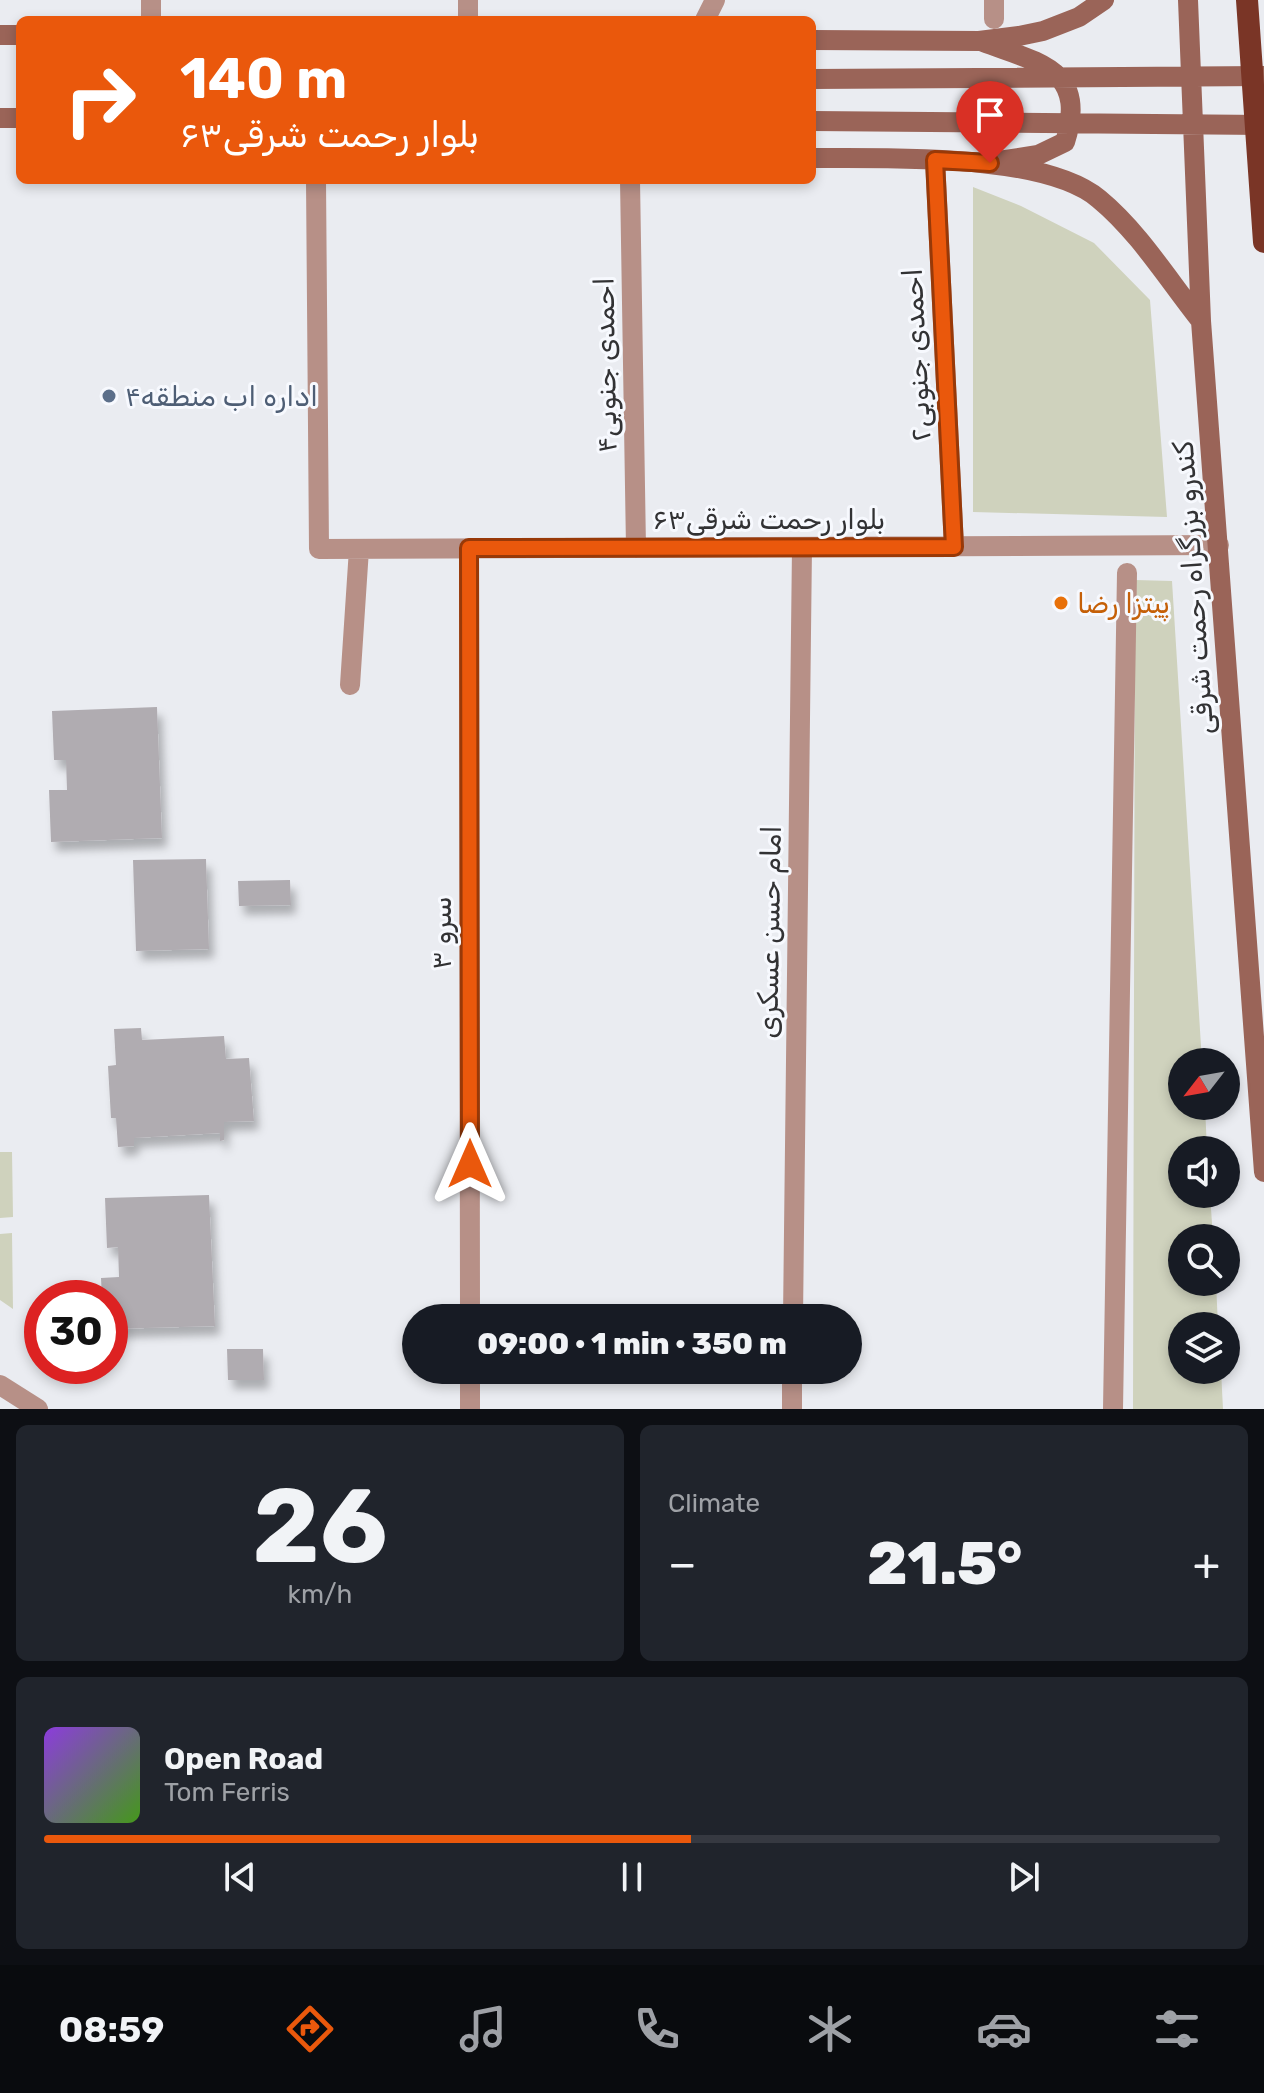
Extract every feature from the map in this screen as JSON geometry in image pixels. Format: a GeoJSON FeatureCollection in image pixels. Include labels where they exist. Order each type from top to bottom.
{"type":"FeatureCollection","features":[{"type":"Feature","properties":{"kind":"highway"},"geometry":{"type":"LineString","coordinates":[[1247,0],[1264,242]]}},
{"type":"Feature","properties":{"kind":"main road"},"geometry":{"type":"LineString","coordinates":[[816,40],[979,41],[1043,31],[1079,17],[1104,0]]}},
{"type":"Feature","properties":{"kind":"main road","name":"کندرو بزرگراه رحمت شرقی"},"geometry":{"type":"LineString","coordinates":[[1188,0],[1201,321],[1264,1172]]}},
{"type":"Feature","properties":{"kind":"main road"},"geometry":{"type":"LineString","coordinates":[[979,41],[1050,69],[1064,81],[1071,100],[1072,121],[1065,142],[1038,155],[990,163]]}},
{"type":"Feature","properties":{"kind":"main road"},"geometry":{"type":"LineString","coordinates":[[816,79],[1264,76]]}},
{"type":"Feature","properties":{"kind":"main road"},"geometry":{"type":"LineString","coordinates":[[816,121],[1264,125]]}},
{"type":"Feature","properties":{"kind":"main road"},"geometry":{"type":"LineString","coordinates":[[816,158],[990,163],[1059,179],[1097,197],[1128,228],[1201,321]]}},
{"type":"Feature","properties":{"kind":"street","name":"احمدی جنوبی۲"},"geometry":{"type":"LineString","coordinates":[[935,160],[954,547]]}},
{"type":"Feature","properties":{"kind":"street","name":"بلوار رحمت شرقی۶۳"},"geometry":{"type":"LineString","coordinates":[[316,184],[319,549],[1219,545]]}},
{"type":"Feature","properties":{"kind":"street","name":"احمدی جنوبی۴"},"geometry":{"type":"LineString","coordinates":[[630,184],[636,548]]}},
{"type":"Feature","properties":{"kind":"street","name":"امام حسن عسکری"},"geometry":{"type":"LineString","coordinates":[[793,1304],[802,547]]}},
{"type":"Feature","properties":{"kind":"street","name":"سرو ۳"},"geometry":{"type":"LineString","coordinates":[[469,548],[470,1304]]}},
{"type":"Feature","properties":{"kind":"street"},"geometry":{"type":"LineString","coordinates":[[350,685],[359,549]]}},
{"type":"Feature","properties":{"kind":"street"},"geometry":{"type":"LineString","coordinates":[[1113,1409],[1127,573]]}},
{"type":"Feature","properties":{"kind":"street"},"geometry":{"type":"LineString","coordinates":[[470,1384],[470,1409]]}},
{"type":"Feature","properties":{"kind":"street"},"geometry":{"type":"LineString","coordinates":[[792,1384],[792,1409]]}},
{"type":"Feature","properties":{"kind":"street"},"geometry":{"type":"LineString","coordinates":[[0,1385],[38,1409]]}},
{"type":"Feature","properties":{"kind":"green space"},"geometry":{"type":"Polygon","coordinates":[[[973,187],[1021,206],[1094,243],[1150,300],[1167,517],[973,512],[973,187]]]}},
{"type":"Feature","properties":{"kind":"green space"},"geometry":{"type":"Polygon","coordinates":[[[1135,580],[1172,581],[1201,1048],[1168,1048],[1168,1120],[1206,1120],[1206,1136],[1168,1136],[1168,1208],[1211,1208],[1212,1224],[1168,1224],[1168,1296],[1217,1296],[1217,1312],[1168,1312],[1168,1384],[1222,1384],[1223,1409],[1133,1409],[1135,580]]]}},
{"type":"Feature","properties":{"kind":"green space"},"geometry":{"type":"Polygon","coordinates":[[[0,1152],[12,1152],[13,1217],[0,1218],[0,1152]]]}},
{"type":"Feature","properties":{"kind":"green space"},"geometry":{"type":"Polygon","coordinates":[[[12,1233],[13,1309],[0,1300],[0,1234],[12,1233]]]}},
{"type":"Feature","properties":{"kind":"building"},"geometry":{"type":"Polygon","coordinates":[[[157,707],[162,838],[51,842],[49,790],[67,790],[66,760],[54,760],[52,711],[157,707]]]}},
{"type":"Feature","properties":{"kind":"building"},"geometry":{"type":"Polygon","coordinates":[[[206,859],[209,949],[136,951],[133,860],[206,859]]]}},
{"type":"Feature","properties":{"kind":"building"},"geometry":{"type":"Polygon","coordinates":[[[290,880],[291,905],[239,906],[238,881],[290,880]]]}},
{"type":"Feature","properties":{"kind":"building"},"geometry":{"type":"Polygon","coordinates":[[[141,1028],[142,1040],[224,1036],[226,1059],[249,1058],[254,1121],[224,1122],[224,1140],[220,1141],[220,1133],[134,1138],[134,1146],[118,1147],[116,1118],[111,1118],[108,1066],[116,1065],[114,1029],[141,1028]]]}},
{"type":"Feature","properties":{"kind":"building"},"geometry":{"type":"Polygon","coordinates":[[[209,1195],[215,1326],[128,1328],[128,1280],[101,1280],[119,1277],[118,1247],[107,1248],[105,1198],[209,1195]]]}},
{"type":"Feature","properties":{"kind":"building"},"geometry":{"type":"Polygon","coordinates":[[[227,1349],[263,1349],[264,1380],[228,1380],[227,1349]]]}},
{"type":"Feature","properties":{"kind":"place","name":"اداره اب منطقه۴"},"geometry":{"type":"Point","coordinates":[109,396]}},
{"type":"Feature","properties":{"kind":"place","name":"پیتزا رضا"},"geometry":{"type":"Point","coordinates":[1061,603]}},
{"type":"Feature","properties":{"kind":"route"},"geometry":{"type":"LineString","coordinates":[[470,1164],[469,548],[954,547],[935,160],[990,163]]}}]}
